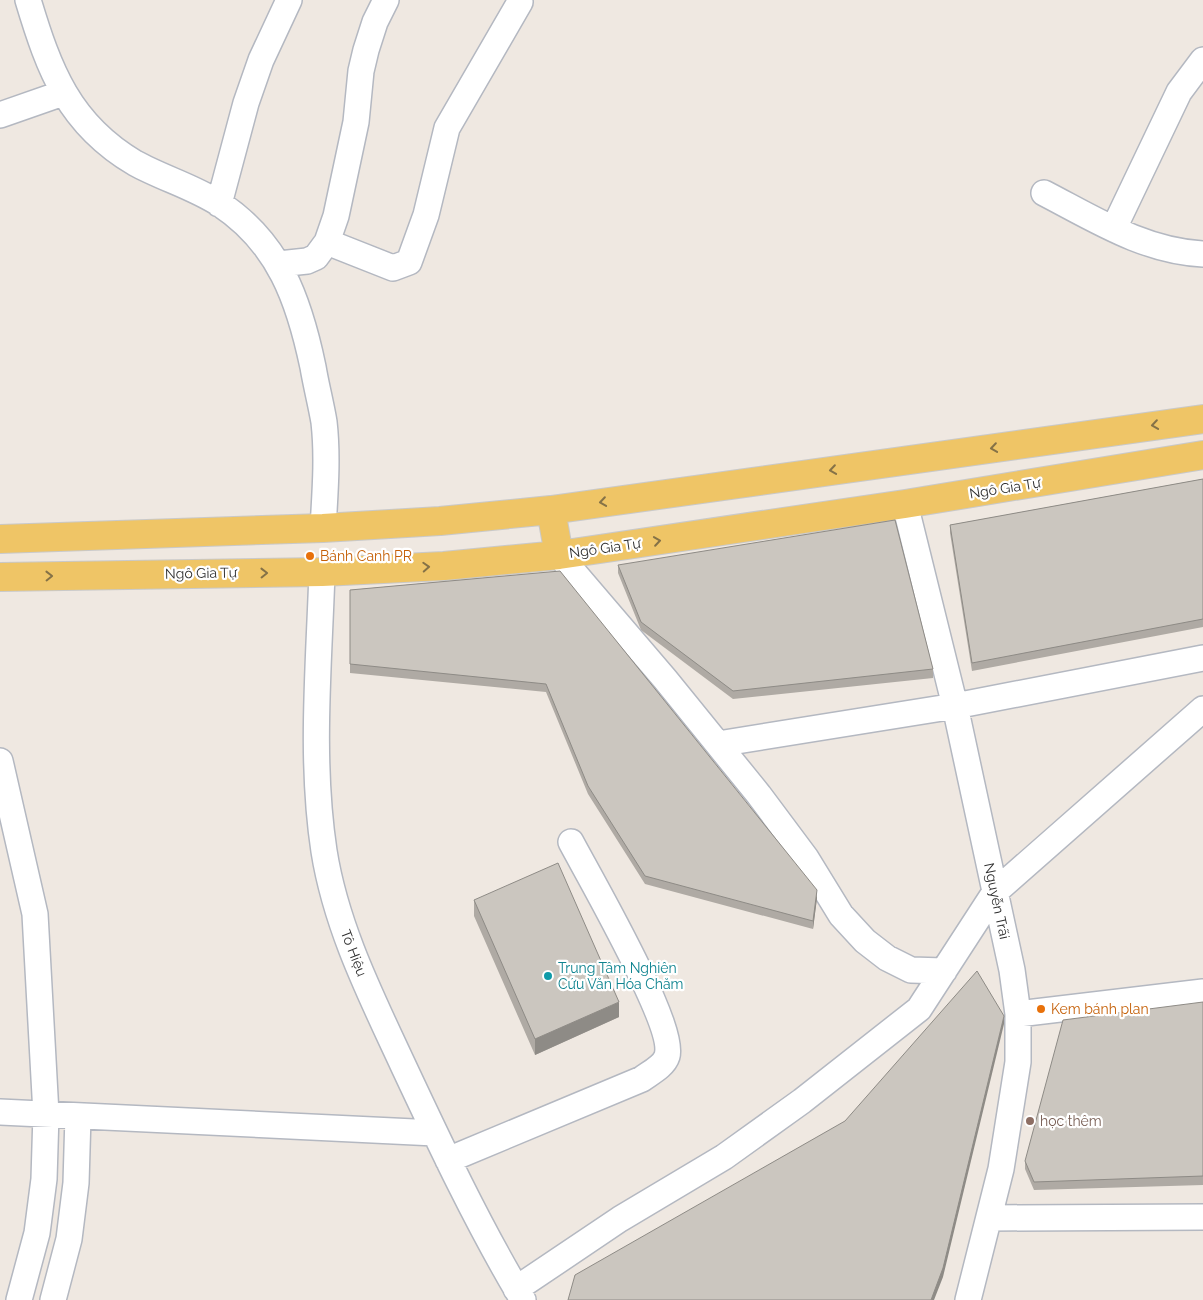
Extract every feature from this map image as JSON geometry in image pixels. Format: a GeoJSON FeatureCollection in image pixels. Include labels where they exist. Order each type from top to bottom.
{"type":"FeatureCollection","features":[{"type":"Feature","properties":{"kind":"main road"},"geometry":{"type":"LineString","coordinates":[[0,539],[323,528],[440,521],[551,510],[1203,418]]}},
{"type":"Feature","properties":{"kind":"main road","name":"Ngô Gia Tự"},"geometry":{"type":"LineString","coordinates":[[0,577],[322,572],[444,566],[559,555],[905,504],[1203,455]]}},
{"type":"Feature","properties":{"kind":"main road"},"geometry":{"type":"LineString","coordinates":[[896,461],[905,504]]}},
{"type":"Feature","properties":{"kind":"main road"},"geometry":{"type":"LineString","coordinates":[[551,510],[559,555]]}},
{"type":"Feature","properties":{"kind":"main road"},"geometry":{"type":"LineString","coordinates":[[322,572],[323,528]]}},
{"type":"Feature","properties":{"kind":"street"},"geometry":{"type":"LineString","coordinates":[[28,0],[38,33],[63,93],[87,127],[135,163],[219,204],[245,224],[279,264],[295,297],[307,337],[324,423],[326,470],[323,528]]}},
{"type":"Feature","properties":{"kind":"street"},"geometry":{"type":"LineString","coordinates":[[219,204],[246,103],[261,60],[289,0]]}},
{"type":"Feature","properties":{"kind":"street"},"geometry":{"type":"LineString","coordinates":[[279,264],[307,261],[316,257],[327,242],[336,216],[356,122],[361,71],[366,50],[375,22],[386,0]]}},
{"type":"Feature","properties":{"kind":"street"},"geometry":{"type":"LineString","coordinates":[[327,242],[393,268],[409,262],[426,215],[447,128],[520,2]]}},
{"type":"Feature","properties":{"kind":"street"},"geometry":{"type":"LineString","coordinates":[[1114,228],[1179,92],[1203,60]]}},
{"type":"Feature","properties":{"kind":"street"},"geometry":{"type":"LineString","coordinates":[[0,115],[63,93]]}},
{"type":"Feature","properties":{"kind":"street"},"geometry":{"type":"LineString","coordinates":[[1044,193],[1148,245],[1174,252],[1203,254]]}},
{"type":"Feature","properties":{"kind":"street","name":"Nguyễn Trãi"},"geometry":{"type":"LineString","coordinates":[[905,504],[955,706],[1012,970],[1018,1014],[1018,1062],[1001,1169],[968,1300]]}},
{"type":"Feature","properties":{"kind":"street"},"geometry":{"type":"LineString","coordinates":[[559,555],[718,744],[806,858],[841,915],[865,941],[887,958],[911,970],[944,972]]}},
{"type":"Feature","properties":{"kind":"street","name":"Tô Hiệu"},"geometry":{"type":"LineString","coordinates":[[322,572],[317,708],[319,798],[324,852],[349,946],[434,1133],[519,1294]]}},
{"type":"Feature","properties":{"kind":"street"},"geometry":{"type":"LineString","coordinates":[[718,744],[955,706],[1203,658]]}},
{"type":"Feature","properties":{"kind":"street"},"geometry":{"type":"LineString","coordinates":[[519,1294],[620,1219],[724,1157],[802,1101],[919,1009],[995,892],[1203,709]]}},
{"type":"Feature","properties":{"kind":"street"},"geometry":{"type":"LineString","coordinates":[[0,761],[35,914],[46,1114],[44,1179],[37,1233],[19,1300]]}},
{"type":"Feature","properties":{"kind":"street"},"geometry":{"type":"LineString","coordinates":[[448,1160],[642,1079],[660,1066],[667,1056],[667,1042],[664,1030],[646,985],[571,842]]}},
{"type":"Feature","properties":{"kind":"street"},"geometry":{"type":"LineString","coordinates":[[1018,1014],[1203,992]]}},
{"type":"Feature","properties":{"kind":"street"},"geometry":{"type":"LineString","coordinates":[[0,1112],[434,1133]]}},
{"type":"Feature","properties":{"kind":"street"},"geometry":{"type":"LineString","coordinates":[[53,1300],[69,1239],[76,1183],[78,1116]]}},
{"type":"Feature","properties":{"kind":"street"},"geometry":{"type":"LineString","coordinates":[[44,1179],[76,1183]]}},
{"type":"Feature","properties":{"kind":"street"},"geometry":{"type":"LineString","coordinates":[[990,1218],[1203,1217]]}},
{"type":"Feature","properties":{"kind":"street"},"geometry":{"type":"LineString","coordinates":[[37,1233],[69,1239]]}},
{"type":"Feature","properties":{"kind":"building"},"geometry":{"type":"Polygon","coordinates":[[[1203,479],[1203,619],[972,663],[950,525],[1203,479]]]}},
{"type":"Feature","properties":{"kind":"building"},"geometry":{"type":"Polygon","coordinates":[[[895,520],[933,669],[733,691],[641,622],[618,565],[895,520]]]}},
{"type":"Feature","properties":{"kind":"building"},"geometry":{"type":"Polygon","coordinates":[[[560,571],[817,890],[813,921],[645,876],[588,786],[546,684],[350,664],[350,590],[560,571]]]}},
{"type":"Feature","properties":{"kind":"building"},"geometry":{"type":"Polygon","coordinates":[[[558,863],[619,1002],[535,1039],[474,900],[558,863]]]}},
{"type":"Feature","properties":{"kind":"building"},"geometry":{"type":"Polygon","coordinates":[[[977,971],[1004,1016],[943,1268],[931,1300],[568,1300],[575,1275],[845,1121],[977,971]]]}},
{"type":"Feature","properties":{"kind":"building"},"geometry":{"type":"Polygon","coordinates":[[[1203,1002],[1203,1176],[1034,1182],[1025,1161],[1063,1020],[1203,1002]]]}},
{"type":"Feature","properties":{"kind":"place","name":"Bánh Canh PR"},"geometry":{"type":"Point","coordinates":[310,556]}},
{"type":"Feature","properties":{"kind":"place","name":"Trung Tâm Nghiên Cứu Văn Hóa Chăm"},"geometry":{"type":"Point","coordinates":[548,976]}},
{"type":"Feature","properties":{"kind":"place","name":"Kem bánh plan"},"geometry":{"type":"Point","coordinates":[1041,1009]}},
{"type":"Feature","properties":{"kind":"place","name":"học thêm"},"geometry":{"type":"Point","coordinates":[1030,1121]}}]}
